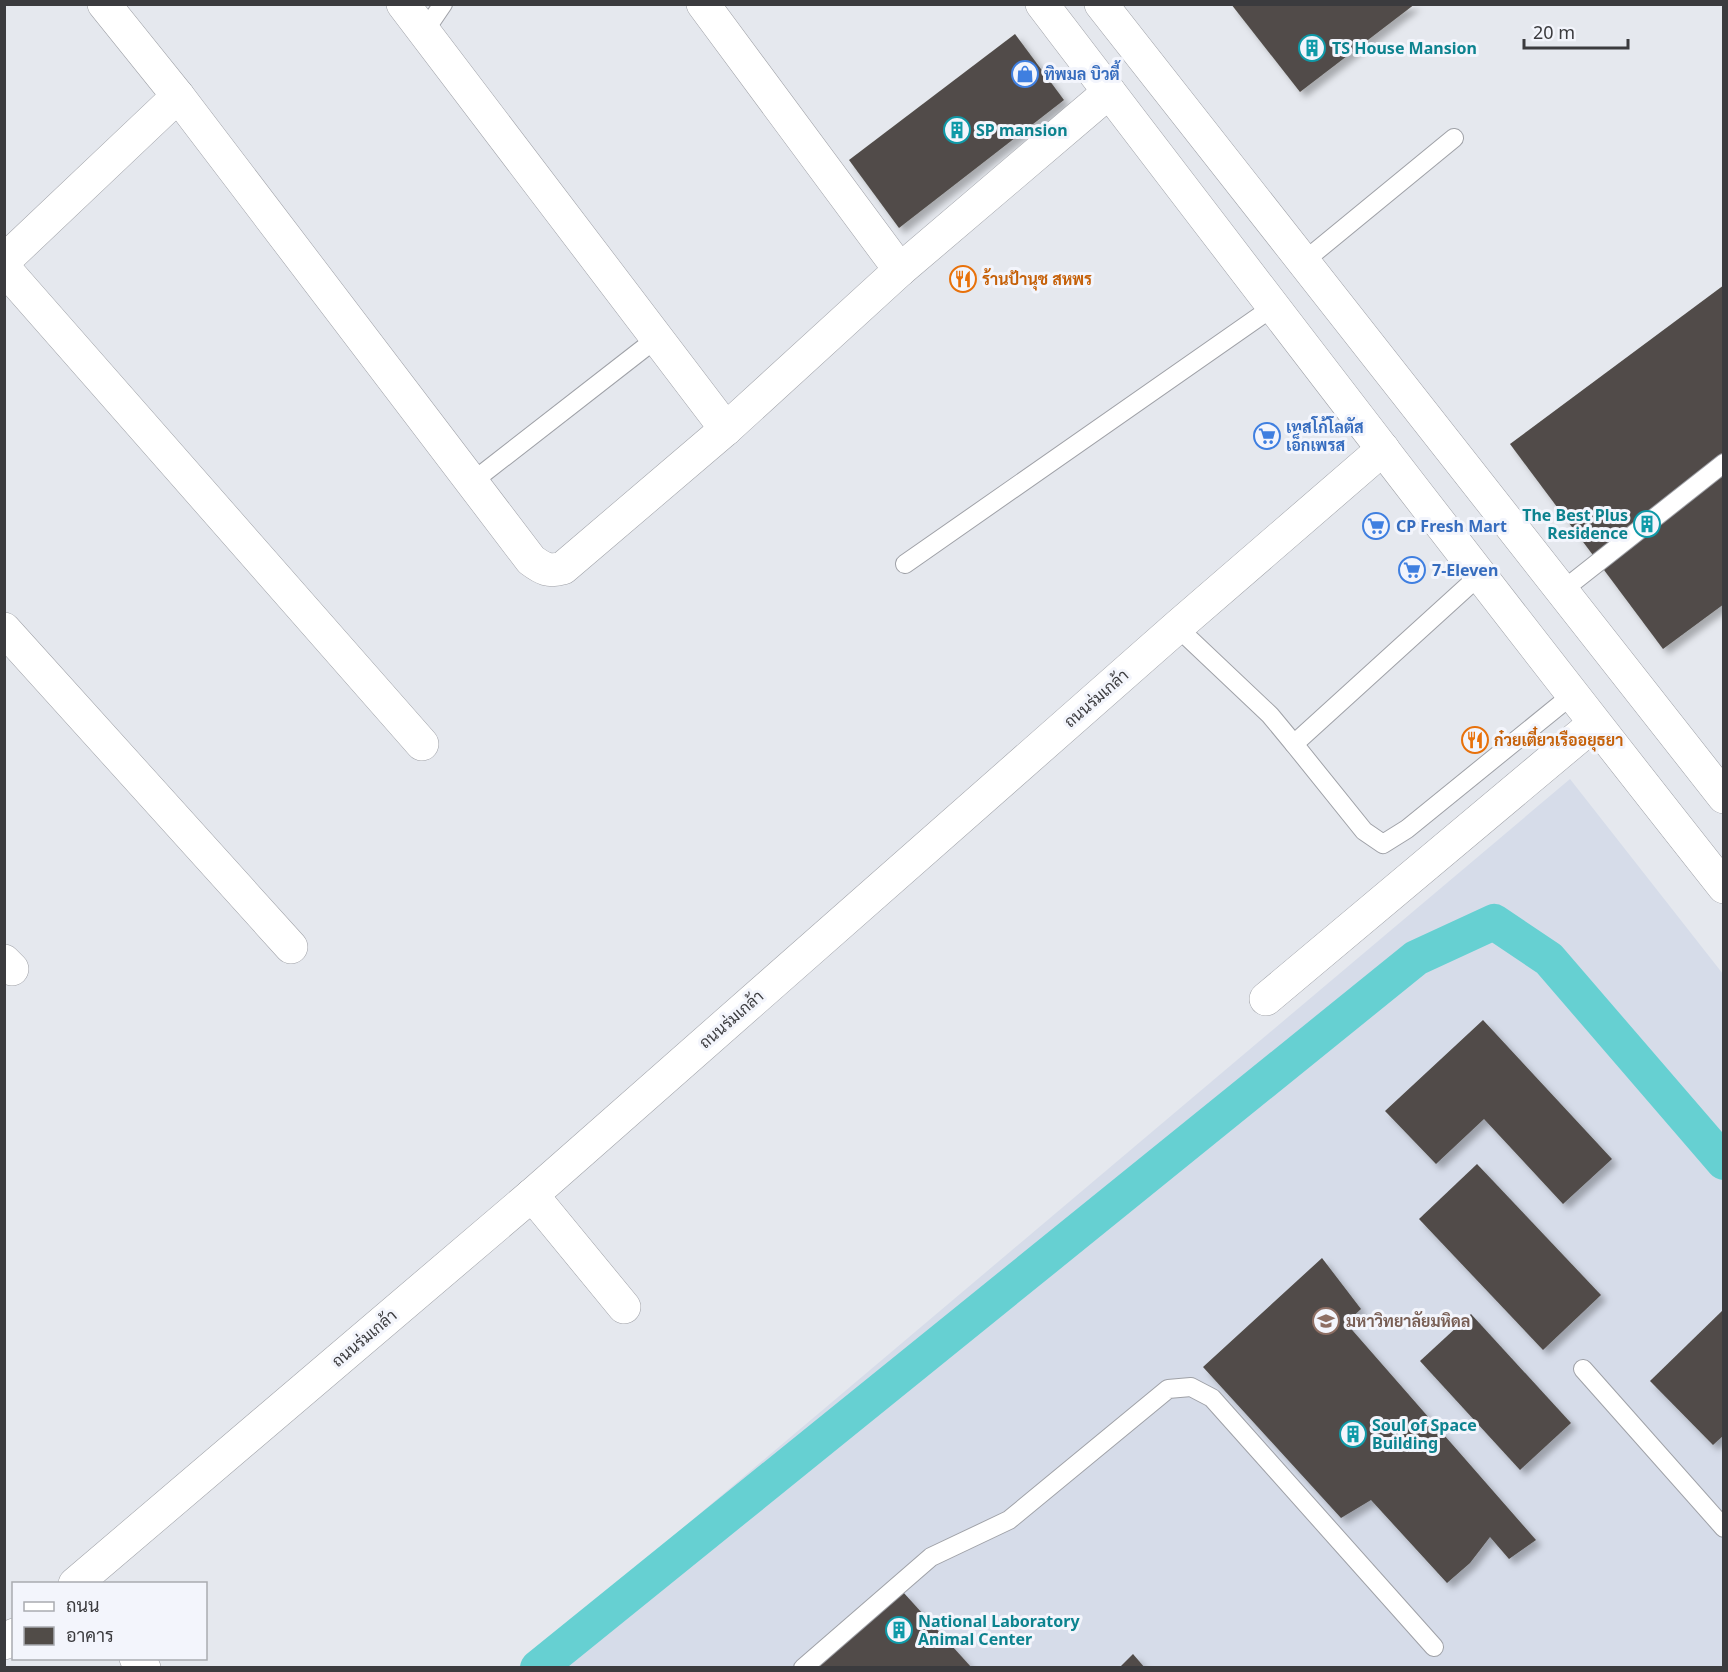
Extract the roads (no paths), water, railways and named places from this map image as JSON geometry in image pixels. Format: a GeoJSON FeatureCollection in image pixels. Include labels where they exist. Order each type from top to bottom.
{"type":"FeatureCollection","features":[{"type":"Feature","properties":{"kind":"street"},"geometry":{"type":"LineString","coordinates":[[104,4],[178,96],[531,560],[541,568],[551,571],[563,568],[726,429],[900,270],[1109,92],[1147,63]]}},
{"type":"Feature","properties":{"kind":"street"},"geometry":{"type":"LineString","coordinates":[[403,4],[726,429]]}},
{"type":"Feature","properties":{"kind":"street"},"geometry":{"type":"LineString","coordinates":[[703,4],[900,270]]}},
{"type":"Feature","properties":{"kind":"street"},"geometry":{"type":"LineString","coordinates":[[1042,4],[1594,724],[1724,887]]}},
{"type":"Feature","properties":{"kind":"street"},"geometry":{"type":"LineString","coordinates":[[1101,4],[1724,797]]}},
{"type":"Feature","properties":{"kind":"street"},"geometry":{"type":"LineString","coordinates":[[4,261],[178,96]]}},
{"type":"Feature","properties":{"kind":"street"},"geometry":{"type":"LineString","coordinates":[[4,268],[422,744]]}},
{"type":"Feature","properties":{"kind":"street","name":"ถนนร่มเกล้า"},"geometry":{"type":"LineString","coordinates":[[77,1582],[532,1195],[1177,627],[1383,449]]}},
{"type":"Feature","properties":{"kind":"street"},"geometry":{"type":"LineString","coordinates":[[4,629],[291,947]]}},
{"type":"Feature","properties":{"kind":"street"},"geometry":{"type":"LineString","coordinates":[[1266,999],[1594,724]]}},
{"type":"Feature","properties":{"kind":"street"},"geometry":{"type":"LineString","coordinates":[[532,1195],[624,1307]]}},
{"type":"Feature","properties":{"kind":"lane"},"geometry":{"type":"LineString","coordinates":[[424,32],[443,4]]}},
{"type":"Feature","properties":{"kind":"lane"},"geometry":{"type":"LineString","coordinates":[[1303,262],[1454,138]]}},
{"type":"Feature","properties":{"kind":"lane"},"geometry":{"type":"LineString","coordinates":[[905,564],[1273,307]]}},
{"type":"Feature","properties":{"kind":"lane"},"geometry":{"type":"LineString","coordinates":[[472,482],[657,338]]}},
{"type":"Feature","properties":{"kind":"lane"},"geometry":{"type":"LineString","coordinates":[[1563,590],[1724,464]]}},
{"type":"Feature","properties":{"kind":"lane"},"geometry":{"type":"LineString","coordinates":[[1294,744],[1480,575]]}},
{"type":"Feature","properties":{"kind":"lane"},"geometry":{"type":"LineString","coordinates":[[1177,627],[1270,715],[1364,831],[1383,844],[1407,829],[1572,695]]}},
{"type":"Feature","properties":{"kind":"lane"},"geometry":{"type":"LineString","coordinates":[[1583,1369],[1724,1528]]}},
{"type":"Feature","properties":{"kind":"lane"},"geometry":{"type":"LineString","coordinates":[[804,1668],[931,1557],[1009,1520],[1167,1389],[1191,1387],[1212,1398],[1434,1647]]}},
{"type":"Feature","properties":{"kind":"waterway"},"geometry":{"type":"LineString","coordinates":[[538,1668],[1416,958],[1494,922],[1549,959],[1724,1162]]}},
{"type":"Feature","properties":{"kind":"place","name":"TS House Mansion"},"geometry":{"type":"Point","coordinates":[1312,48]}},
{"type":"Feature","properties":{"kind":"place","name":"ทิพมล บิวตี้"},"geometry":{"type":"Point","coordinates":[1025,74]}},
{"type":"Feature","properties":{"kind":"place","name":"SP mansion"},"geometry":{"type":"Point","coordinates":[957,130]}},
{"type":"Feature","properties":{"kind":"place","name":"ร้านป้านุช สหพร"},"geometry":{"type":"Point","coordinates":[963,279]}},
{"type":"Feature","properties":{"kind":"place","name":"เทสโก้โลตัส เอ็กเพรส"},"geometry":{"type":"Point","coordinates":[1267,436]}},
{"type":"Feature","properties":{"kind":"place","name":"The Best Plus Residence"},"geometry":{"type":"Point","coordinates":[1647,524]}},
{"type":"Feature","properties":{"kind":"place","name":"CP Fresh Mart"},"geometry":{"type":"Point","coordinates":[1376,526]}},
{"type":"Feature","properties":{"kind":"place","name":"7-Eleven"},"geometry":{"type":"Point","coordinates":[1412,570]}},
{"type":"Feature","properties":{"kind":"place","name":"ก๋วยเตี๋ยวเรืออยุธยา"},"geometry":{"type":"Point","coordinates":[1475,740]}},
{"type":"Feature","properties":{"kind":"place","name":"มหาวิทยาลัยมหิดล"},"geometry":{"type":"Point","coordinates":[1326,1321]}},
{"type":"Feature","properties":{"kind":"place","name":"Soul of Space Building"},"geometry":{"type":"Point","coordinates":[1353,1434]}},
{"type":"Feature","properties":{"kind":"place","name":"National Laboratory Animal Center"},"geometry":{"type":"Point","coordinates":[899,1630]}}]}
